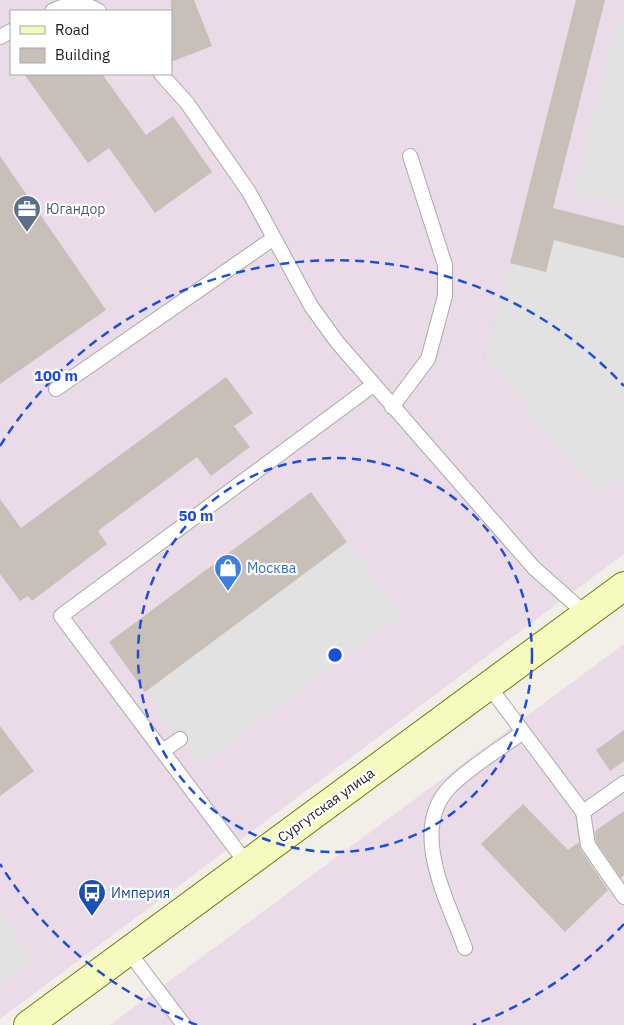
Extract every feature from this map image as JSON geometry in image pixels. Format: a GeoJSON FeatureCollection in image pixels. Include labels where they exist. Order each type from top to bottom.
{"type":"FeatureCollection","features":[{"type":"Feature","properties":{"kind":"main road","name":"Сургутская улица"},"geometry":{"type":"LineString","coordinates":[[28,1025],[624,586]]}},
{"type":"Feature","properties":{"kind":"lane"},"geometry":{"type":"LineString","coordinates":[[54,10],[73,4],[88,4],[97,10]]}},
{"type":"Feature","properties":{"kind":"lane"},"geometry":{"type":"LineString","coordinates":[[162,75],[193,111],[249,192],[311,306],[373,385],[534,568],[586,614]]}},
{"type":"Feature","properties":{"kind":"lane"},"geometry":{"type":"LineString","coordinates":[[392,406],[428,359],[445,296],[444,265],[410,156]]}},
{"type":"Feature","properties":{"kind":"lane"},"geometry":{"type":"LineString","coordinates":[[56,390],[274,238]]}},
{"type":"Feature","properties":{"kind":"lane"},"geometry":{"type":"LineString","coordinates":[[247,864],[62,616],[373,385]]}},
{"type":"Feature","properties":{"kind":"lane"},"geometry":{"type":"LineString","coordinates":[[488,686],[583,812],[588,845],[624,897]]}},
{"type":"Feature","properties":{"kind":"lane"},"geometry":{"type":"LineString","coordinates":[[465,948],[432,855],[430,827],[436,805],[450,787],[523,732]]}},
{"type":"Feature","properties":{"kind":"lane"},"geometry":{"type":"LineString","coordinates":[[163,752],[180,739]]}},
{"type":"Feature","properties":{"kind":"lane"},"geometry":{"type":"LineString","coordinates":[[583,812],[624,783]]}},
{"type":"Feature","properties":{"kind":"lane"},"geometry":{"type":"LineString","coordinates":[[128,951],[184,1025]]}},
{"type":"Feature","properties":{"kind":"shaded area"},"geometry":{"type":"Polygon","coordinates":[[[0,0],[624,0],[624,554],[0,1019],[0,0]]]}},
{"type":"Feature","properties":{"kind":"shaded area"},"geometry":{"type":"Polygon","coordinates":[[[618,21],[624,23],[624,206],[573,193],[618,21]]]}},
{"type":"Feature","properties":{"kind":"shaded area"},"geometry":{"type":"Polygon","coordinates":[[[554,241],[624,258],[624,477],[596,495],[486,357],[510,263],[546,272],[554,241]]]}},
{"type":"Feature","properties":{"kind":"shaded area"},"geometry":{"type":"Polygon","coordinates":[[[347,542],[402,615],[200,765],[145,692],[347,542]]]}},
{"type":"Feature","properties":{"kind":"shaded area"},"geometry":{"type":"Polygon","coordinates":[[[624,644],[624,1025],[110,1025],[624,644]]]}},
{"type":"Feature","properties":{"kind":"shaded area"},"geometry":{"type":"Polygon","coordinates":[[[0,913],[34,960],[0,985],[0,913]]]}},
{"type":"Feature","properties":{"kind":"building"},"geometry":{"type":"Polygon","coordinates":[[[171,0],[194,0],[212,46],[172,62],[171,0]]]}},
{"type":"Feature","properties":{"kind":"building"},"geometry":{"type":"Polygon","coordinates":[[[576,0],[605,0],[553,208],[624,226],[624,258],[554,240],[546,272],[510,263],[576,0]]]}},
{"type":"Feature","properties":{"kind":"building"},"geometry":{"type":"Polygon","coordinates":[[[25,75],[103,75],[146,135],[173,116],[212,172],[155,213],[109,148],[88,163],[25,75]]]}},
{"type":"Feature","properties":{"kind":"building","name":"Югандор"},"geometry":{"type":"Polygon","coordinates":[[[0,156],[106,310],[0,384],[0,156]]]}},
{"type":"Feature","properties":{"kind":"building"},"geometry":{"type":"Polygon","coordinates":[[[226,377],[253,413],[234,426],[250,447],[211,476],[197,457],[98,531],[107,544],[32,601],[28,596],[20,601],[0,574],[0,499],[21,528],[226,377]]]}},
{"type":"Feature","properties":{"kind":"building"},"geometry":{"type":"Polygon","coordinates":[[[311,492],[347,542],[145,692],[109,642],[311,492]]]}},
{"type":"Feature","properties":{"kind":"building"},"geometry":{"type":"Polygon","coordinates":[[[0,726],[34,771],[0,796],[0,726]]]}},
{"type":"Feature","properties":{"kind":"building"},"geometry":{"type":"Polygon","coordinates":[[[624,730],[624,761],[610,771],[596,750],[624,730]]]}},
{"type":"Feature","properties":{"kind":"building"},"geometry":{"type":"Polygon","coordinates":[[[523,804],[568,850],[579,842],[581,850],[608,890],[565,932],[481,844],[523,804]]]}},
{"type":"Feature","properties":{"kind":"building"},"geometry":{"type":"Polygon","coordinates":[[[624,811],[624,875],[621,878],[596,842],[595,831],[624,811]]]}},
{"type":"Feature","properties":{"kind":"place","name":"Югандор"},"geometry":{"type":"Point","coordinates":[27,233]}},
{"type":"Feature","properties":{"kind":"place","name":"Москва"},"geometry":{"type":"Point","coordinates":[228,592]}},
{"type":"Feature","properties":{"kind":"place","name":"Империя"},"geometry":{"type":"Point","coordinates":[92,917]}}]}
